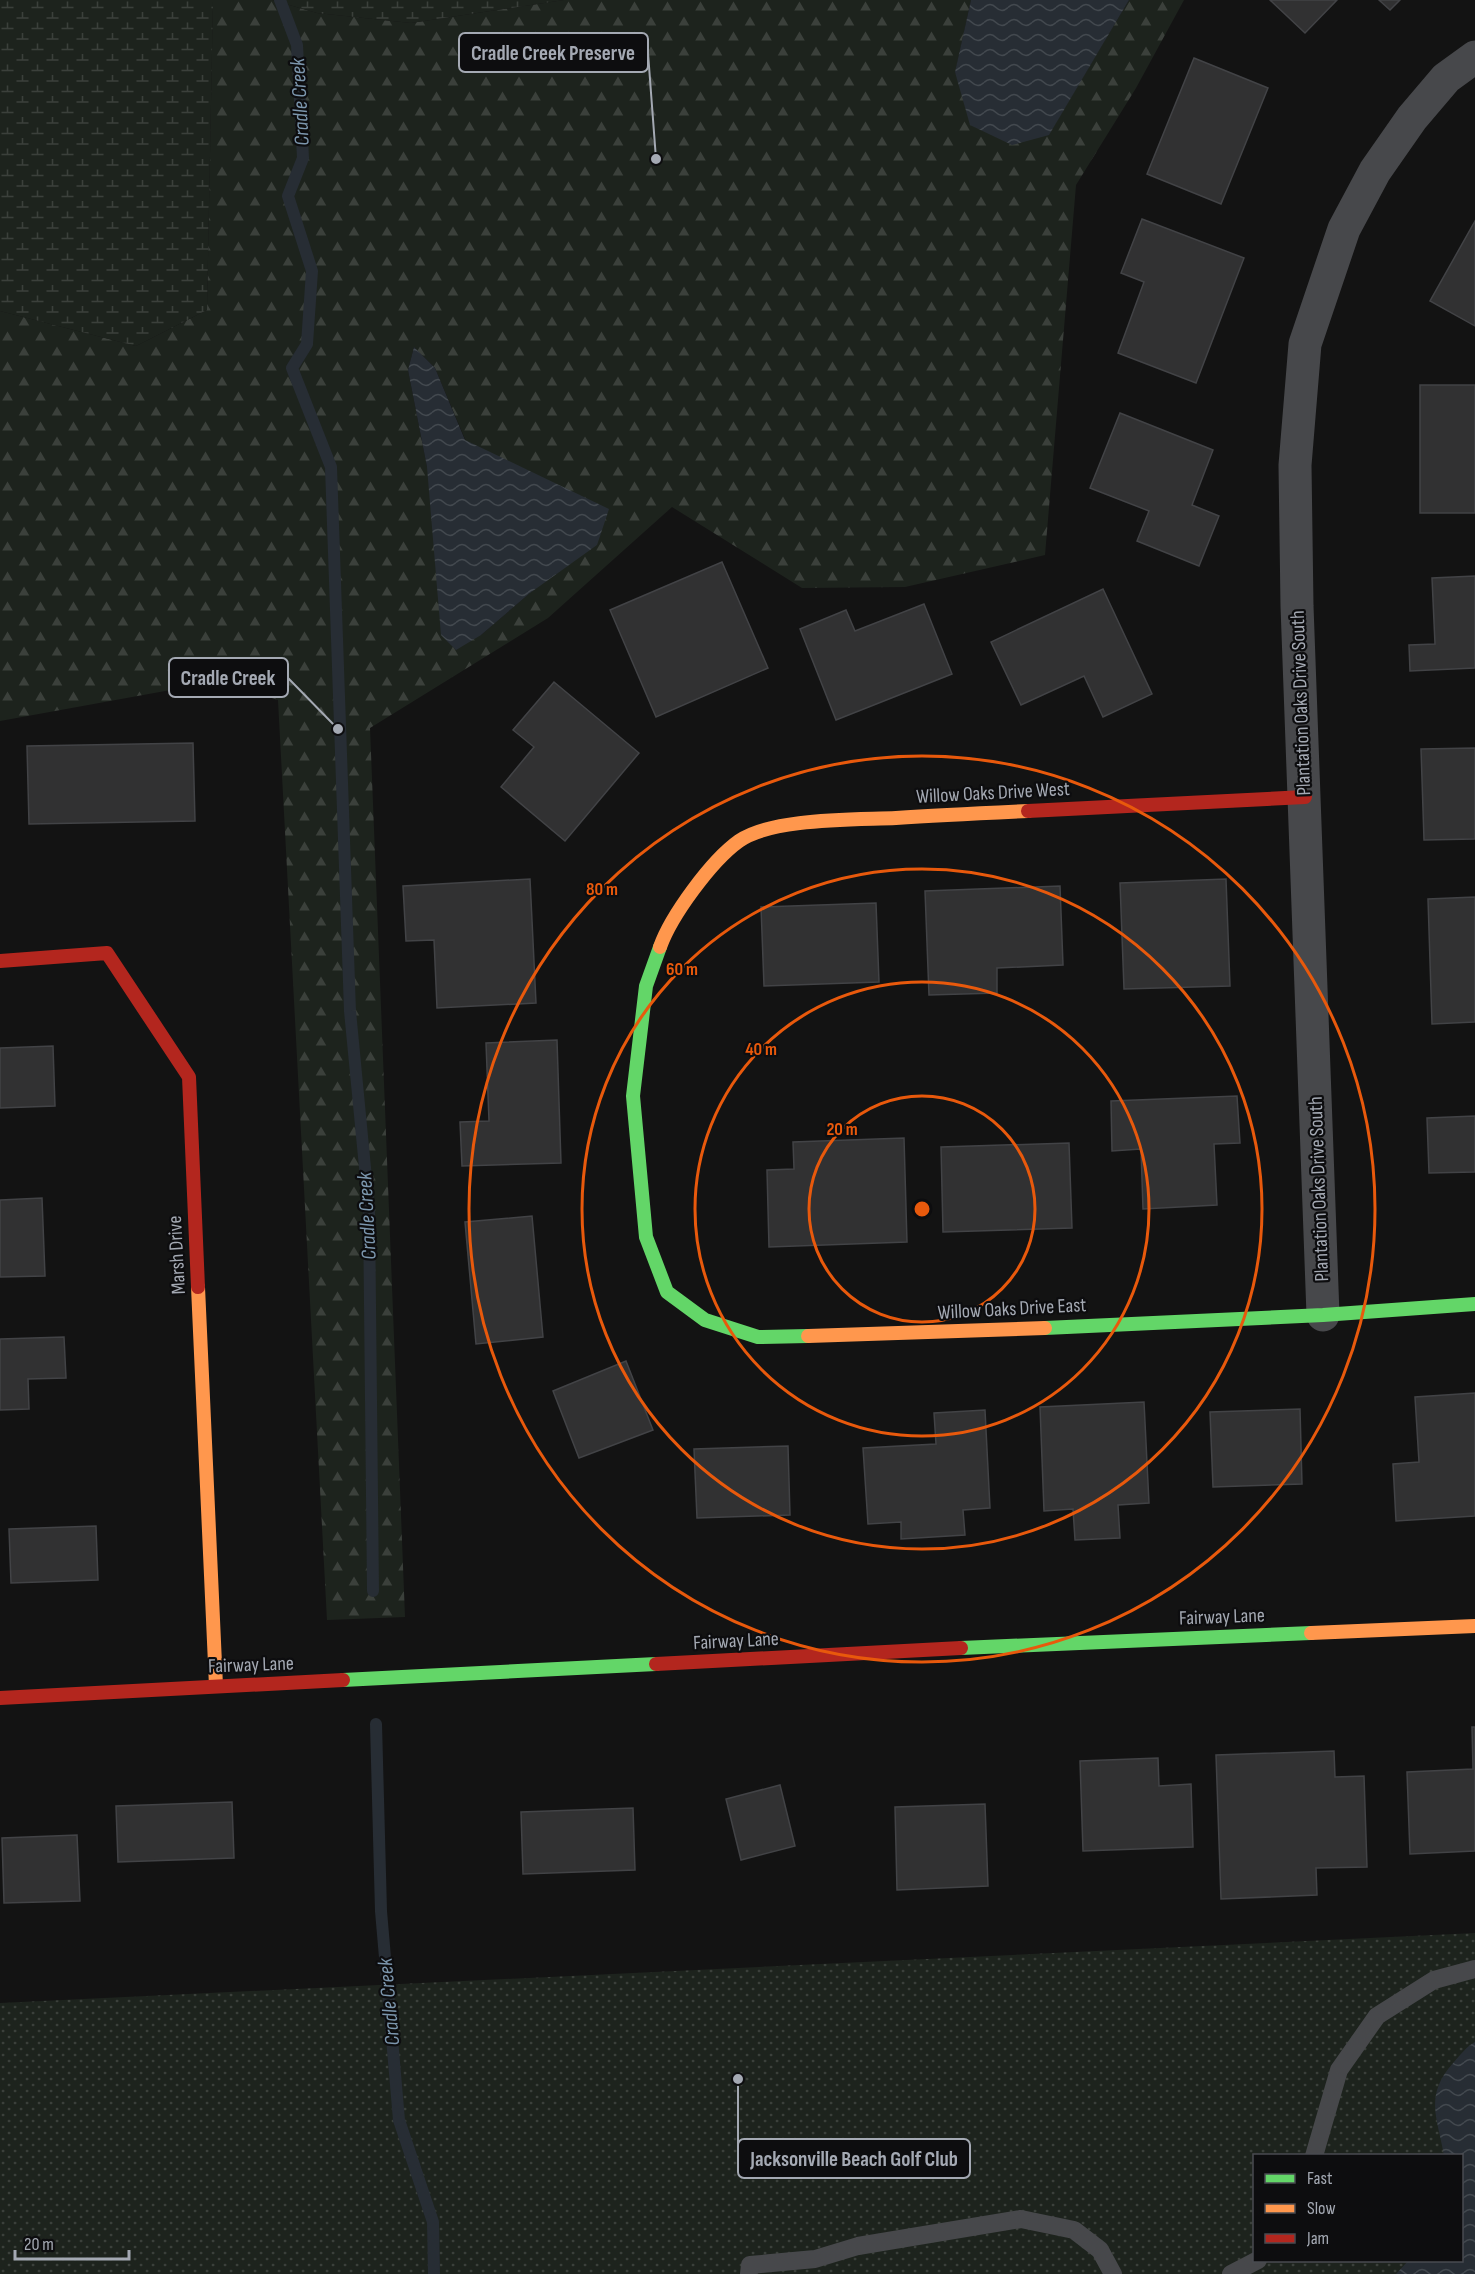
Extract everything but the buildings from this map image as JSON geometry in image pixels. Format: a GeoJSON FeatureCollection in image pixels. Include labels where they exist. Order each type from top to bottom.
{"type":"FeatureCollection","features":[{"type":"Feature","properties":{"kind":"street","name":"Plantation Oaks Drive South"},"geometry":{"type":"LineString","coordinates":[[1323,1315],[1297,606],[1295,465],[1305,344],[1344,229],[1375,171],[1412,118],[1446,78],[1475,57]]}},
{"type":"Feature","properties":{"kind":"street","name":"Willow Oaks Drive West"},"geometry":{"type":"LineString","coordinates":[[705,1320],[667,1292],[646,1237],[633,1096],[646,986],[666,929],[702,879],[739,841],[774,826],[846,820],[1305,796]]}},
{"type":"Feature","properties":{"kind":"street","name":"Marsh Drive"},"geometry":{"type":"LineString","coordinates":[[0,961],[107,953],[189,1077],[216,1686]]}},
{"type":"Feature","properties":{"kind":"street","name":"Willow Oaks Drive East"},"geometry":{"type":"LineString","coordinates":[[705,1320],[758,1336],[891,1335],[1323,1315],[1475,1304]]}},
{"type":"Feature","properties":{"kind":"street","name":"Fairway Lane"},"geometry":{"type":"LineString","coordinates":[[0,1698],[990,1647],[1475,1626]]}},
{"type":"Feature","properties":{"kind":"lane"},"geometry":{"type":"LineString","coordinates":[[1315,2154],[1339,2070],[1377,2016],[1434,1980],[1475,1969]]}},
{"type":"Feature","properties":{"kind":"lane"},"geometry":{"type":"LineString","coordinates":[[750,2274],[750,2265],[815,2259],[858,2246],[1021,2219],[1074,2230],[1100,2250],[1113,2274]]}},
{"type":"Feature","properties":{"kind":"lane"},"geometry":{"type":"LineString","coordinates":[[1231,2274],[1254,2262]]}},
{"type":"Feature","properties":{"kind":"green space"},"geometry":{"type":"Polygon","coordinates":[[[0,0],[213,0],[207,310],[136,346],[0,311],[0,0]]]}},
{"type":"Feature","properties":{"kind":"green space"},"geometry":{"type":"Polygon","coordinates":[[[213,0],[272,0],[317,13],[411,23],[564,0],[971,0],[955,73],[1049,134],[1129,0],[1184,0],[1136,88],[1076,185],[1045,555],[905,587],[802,588],[672,507],[548,618],[370,728],[405,1617],[327,1620],[278,700],[220,681],[0,721],[0,311],[136,346],[207,310],[213,0]],[[414,347],[408,370],[427,467],[481,635],[530,593],[435,368],[414,347]]]}},
{"type":"Feature","properties":{"kind":"green space"},"geometry":{"type":"Polygon","coordinates":[[[272,0],[564,0],[411,23],[317,13],[272,0]]]}},
{"type":"Feature","properties":{"kind":"green space"},"geometry":{"type":"Polygon","coordinates":[[[1475,1933],[1475,2274],[0,2274],[0,2003],[1475,1933]]]}},
{"type":"Feature","properties":{"kind":"water"},"geometry":{"type":"Polygon","coordinates":[[[971,0],[1129,0],[1049,135],[1012,145],[970,125],[955,72],[971,0]]]}},
{"type":"Feature","properties":{"kind":"water"},"geometry":{"type":"Polygon","coordinates":[[[414,347],[435,368],[465,440],[609,509],[597,545],[530,593],[481,635],[456,650],[441,635],[427,467],[408,370],[414,347]]]}},
{"type":"Feature","properties":{"kind":"water"},"geometry":{"type":"Polygon","coordinates":[[[1475,2042],[1475,2274],[1396,2274],[1407,2262],[1463,2262],[1463,2154],[1444,2154],[1435,2106],[1439,2085],[1445,2074],[1475,2042]]]}},
{"type":"Feature","properties":{"kind":"waterway","name":"Cradle Creek"},"geometry":{"type":"LineString","coordinates":[[280,0],[297,45],[303,158],[288,196],[312,271],[307,344],[292,368],[331,467],[350,1011],[369,1209],[373,1591]]}},
{"type":"Feature","properties":{"kind":"waterway","name":"Cradle Creek"},"geometry":{"type":"LineString","coordinates":[[376,1724],[381,1911],[399,2120],[433,2222],[434,2274]]}},
{"type":"Feature","properties":{"kind":"traffic: fast"},"geometry":{"type":"LineString","coordinates":[[660,947],[646,986],[633,1096],[646,1237],[667,1292],[705,1320],[758,1337],[808,1336]]}},
{"type":"Feature","properties":{"kind":"traffic: fast"},"geometry":{"type":"LineString","coordinates":[[1045,1328],[1323,1315],[1475,1304]]}},
{"type":"Feature","properties":{"kind":"traffic: fast"},"geometry":{"type":"LineString","coordinates":[[961,1648],[1311,1633]]}},
{"type":"Feature","properties":{"kind":"traffic: fast"},"geometry":{"type":"LineString","coordinates":[[343,1680],[656,1664]]}},
{"type":"Feature","properties":{"kind":"traffic: slow"},"geometry":{"type":"LineString","coordinates":[[660,947],[682,905],[705,875],[728,850],[753,833],[792,824],[814,822],[1028,811]]}},
{"type":"Feature","properties":{"kind":"traffic: slow"},"geometry":{"type":"LineString","coordinates":[[198,1287],[216,1686]]}},
{"type":"Feature","properties":{"kind":"traffic: slow"},"geometry":{"type":"LineString","coordinates":[[808,1336],[1045,1328]]}},
{"type":"Feature","properties":{"kind":"traffic: slow"},"geometry":{"type":"LineString","coordinates":[[1311,1633],[1475,1626]]}},
{"type":"Feature","properties":{"kind":"traffic: jam"},"geometry":{"type":"LineString","coordinates":[[1028,811],[1305,797]]}},
{"type":"Feature","properties":{"kind":"traffic: jam"},"geometry":{"type":"LineString","coordinates":[[0,961],[107,953],[189,1077],[198,1287]]}},
{"type":"Feature","properties":{"kind":"traffic: jam"},"geometry":{"type":"LineString","coordinates":[[656,1664],[961,1648]]}},
{"type":"Feature","properties":{"kind":"traffic: jam"},"geometry":{"type":"LineString","coordinates":[[0,1698],[343,1680]]}},
{"type":"Feature","properties":{"kind":"place","name":"Cradle Creek Preserve"},"geometry":{"type":"Point","coordinates":[656,159]}},
{"type":"Feature","properties":{"kind":"place","name":"Cradle Creek"},"geometry":{"type":"Point","coordinates":[338,729]}},
{"type":"Feature","properties":{"kind":"place","name":"Jacksonville Beach Golf Club"},"geometry":{"type":"Point","coordinates":[738,2079]}}]}
